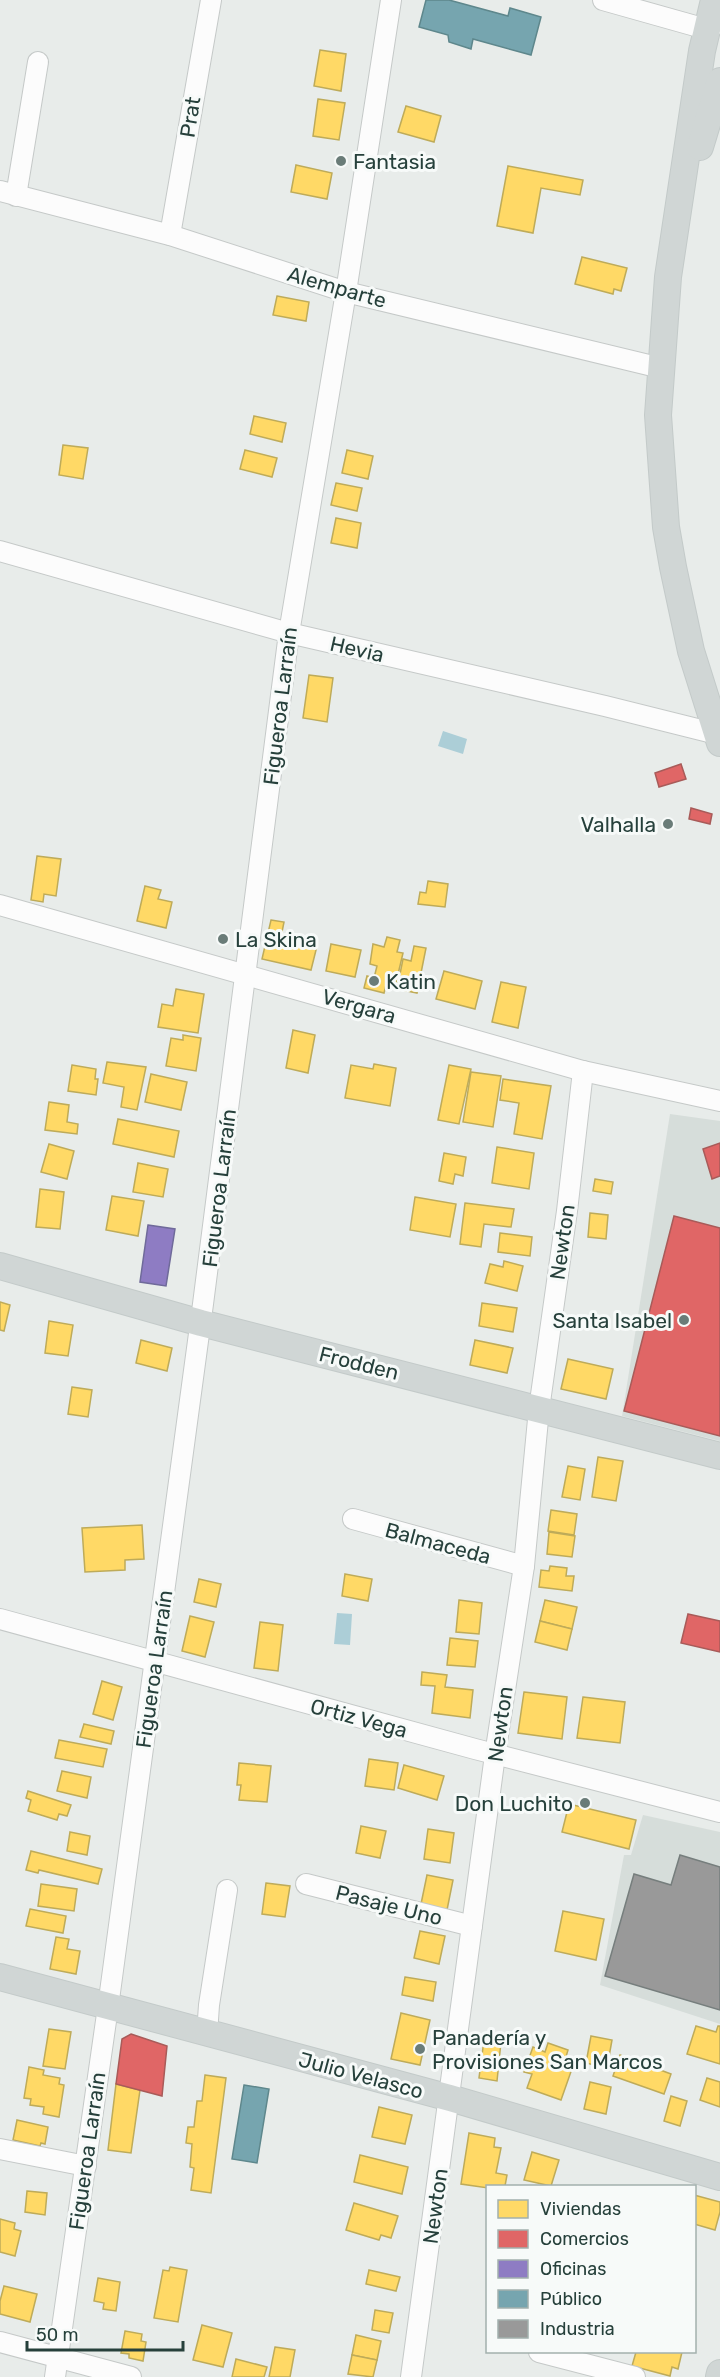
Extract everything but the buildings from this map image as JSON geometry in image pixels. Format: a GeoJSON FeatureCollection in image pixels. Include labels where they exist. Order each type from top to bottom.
{"type":"FeatureCollection","features":[{"type":"Feature","properties":{"kind":"main road"},"geometry":{"type":"LineString","coordinates":[[714,0],[713,26],[675,231],[664,319],[658,415],[666,527],[691,651],[719,738]]}},
{"type":"Feature","properties":{"kind":"main road"},"geometry":{"type":"LineString","coordinates":[[675,231],[720,81]]}},
{"type":"Feature","properties":{"kind":"main road","name":"Frodden"},"geometry":{"type":"LineString","coordinates":[[0,1266],[201,1323],[720,1456]]}},
{"type":"Feature","properties":{"kind":"main road","name":"Julio Velasco"},"geometry":{"type":"LineString","coordinates":[[0,1977],[450,2098],[720,2177]]}},
{"type":"Feature","properties":{"kind":"street","name":"Prat"},"geometry":{"type":"LineString","coordinates":[[171,235],[211,0]]}},
{"type":"Feature","properties":{"kind":"street","name":"Figueroa Larraín"},"geometry":{"type":"LineString","coordinates":[[56,2368],[86,2166],[201,1323],[247,974],[288,633],[346,292],[391,0]]}},
{"type":"Feature","properties":{"kind":"street"},"geometry":{"type":"LineString","coordinates":[[603,0],[713,26]]}},
{"type":"Feature","properties":{"kind":"street","name":"Alemparte"},"geometry":{"type":"LineString","coordinates":[[38,62],[8,194],[171,235],[346,292],[661,368]]}},
{"type":"Feature","properties":{"kind":"street","name":"Hevia"},"geometry":{"type":"LineString","coordinates":[[0,551],[288,633],[605,706],[719,738]]}},
{"type":"Feature","properties":{"kind":"street","name":"Vergara"},"geometry":{"type":"LineString","coordinates":[[0,905],[583,1071],[720,1101]]}},
{"type":"Feature","properties":{"kind":"street","name":"Newton"},"geometry":{"type":"LineString","coordinates":[[411,2377],[495,1755],[524,1566],[539,1409],[567,1211],[583,1071]]}},
{"type":"Feature","properties":{"kind":"street","name":"Balmaceda"},"geometry":{"type":"LineString","coordinates":[[353,1520],[524,1566]]}},
{"type":"Feature","properties":{"kind":"street","name":"Ortiz Vega"},"geometry":{"type":"LineString","coordinates":[[0,1619],[495,1755],[720,1812]]}},
{"type":"Feature","properties":{"kind":"street","name":"Pasaje Uno"},"geometry":{"type":"LineString","coordinates":[[306,1884],[472,1926]]}},
{"type":"Feature","properties":{"kind":"street"},"geometry":{"type":"LineString","coordinates":[[207,2034],[209,2005],[227,1890]]}},
{"type":"Feature","properties":{"kind":"street"},"geometry":{"type":"LineString","coordinates":[[0,2149],[86,2166]]}},
{"type":"Feature","properties":{"kind":"street"},"geometry":{"type":"LineString","coordinates":[[0,2342],[56,2368],[131,2377]]}},
{"type":"Feature","properties":{"kind":"street"},"geometry":{"type":"LineString","coordinates":[[543,2353],[635,2377]]}},
{"type":"Feature","properties":{"kind":"shaded area","name":"Santa Isabel"},"geometry":{"type":"Polygon","coordinates":[[[670,1114],[720,1121],[720,1441],[622,1416],[670,1114]]]}},
{"type":"Feature","properties":{"kind":"shaded area"},"geometry":{"type":"Polygon","coordinates":[[[643,1815],[720,1832],[720,2024],[600,1985],[624,1855],[631,1855],[643,1815]]]}},
{"type":"Feature","properties":{"kind":"water"},"geometry":{"type":"Polygon","coordinates":[[[443,731],[467,739],[463,754],[438,746],[443,731]]]}},
{"type":"Feature","properties":{"kind":"water"},"geometry":{"type":"Polygon","coordinates":[[[337,1613],[352,1614],[350,1645],[334,1644],[337,1613]]]}},
{"type":"Feature","properties":{"kind":"place","name":"Fantasia"},"geometry":{"type":"Point","coordinates":[341,161]}},
{"type":"Feature","properties":{"kind":"place","name":"Valhalla"},"geometry":{"type":"Point","coordinates":[668,824]}},
{"type":"Feature","properties":{"kind":"place","name":"La Skina"},"geometry":{"type":"Point","coordinates":[223,939]}},
{"type":"Feature","properties":{"kind":"place","name":"Katin"},"geometry":{"type":"Point","coordinates":[374,981]}},
{"type":"Feature","properties":{"kind":"place","name":"Santa Isabel"},"geometry":{"type":"Point","coordinates":[684,1320]}},
{"type":"Feature","properties":{"kind":"place","name":"Don Luchito"},"geometry":{"type":"Point","coordinates":[585,1803]}},
{"type":"Feature","properties":{"kind":"place","name":"Panadería y Provisiones San Marcos"},"geometry":{"type":"Point","coordinates":[420,2049]}}]}
